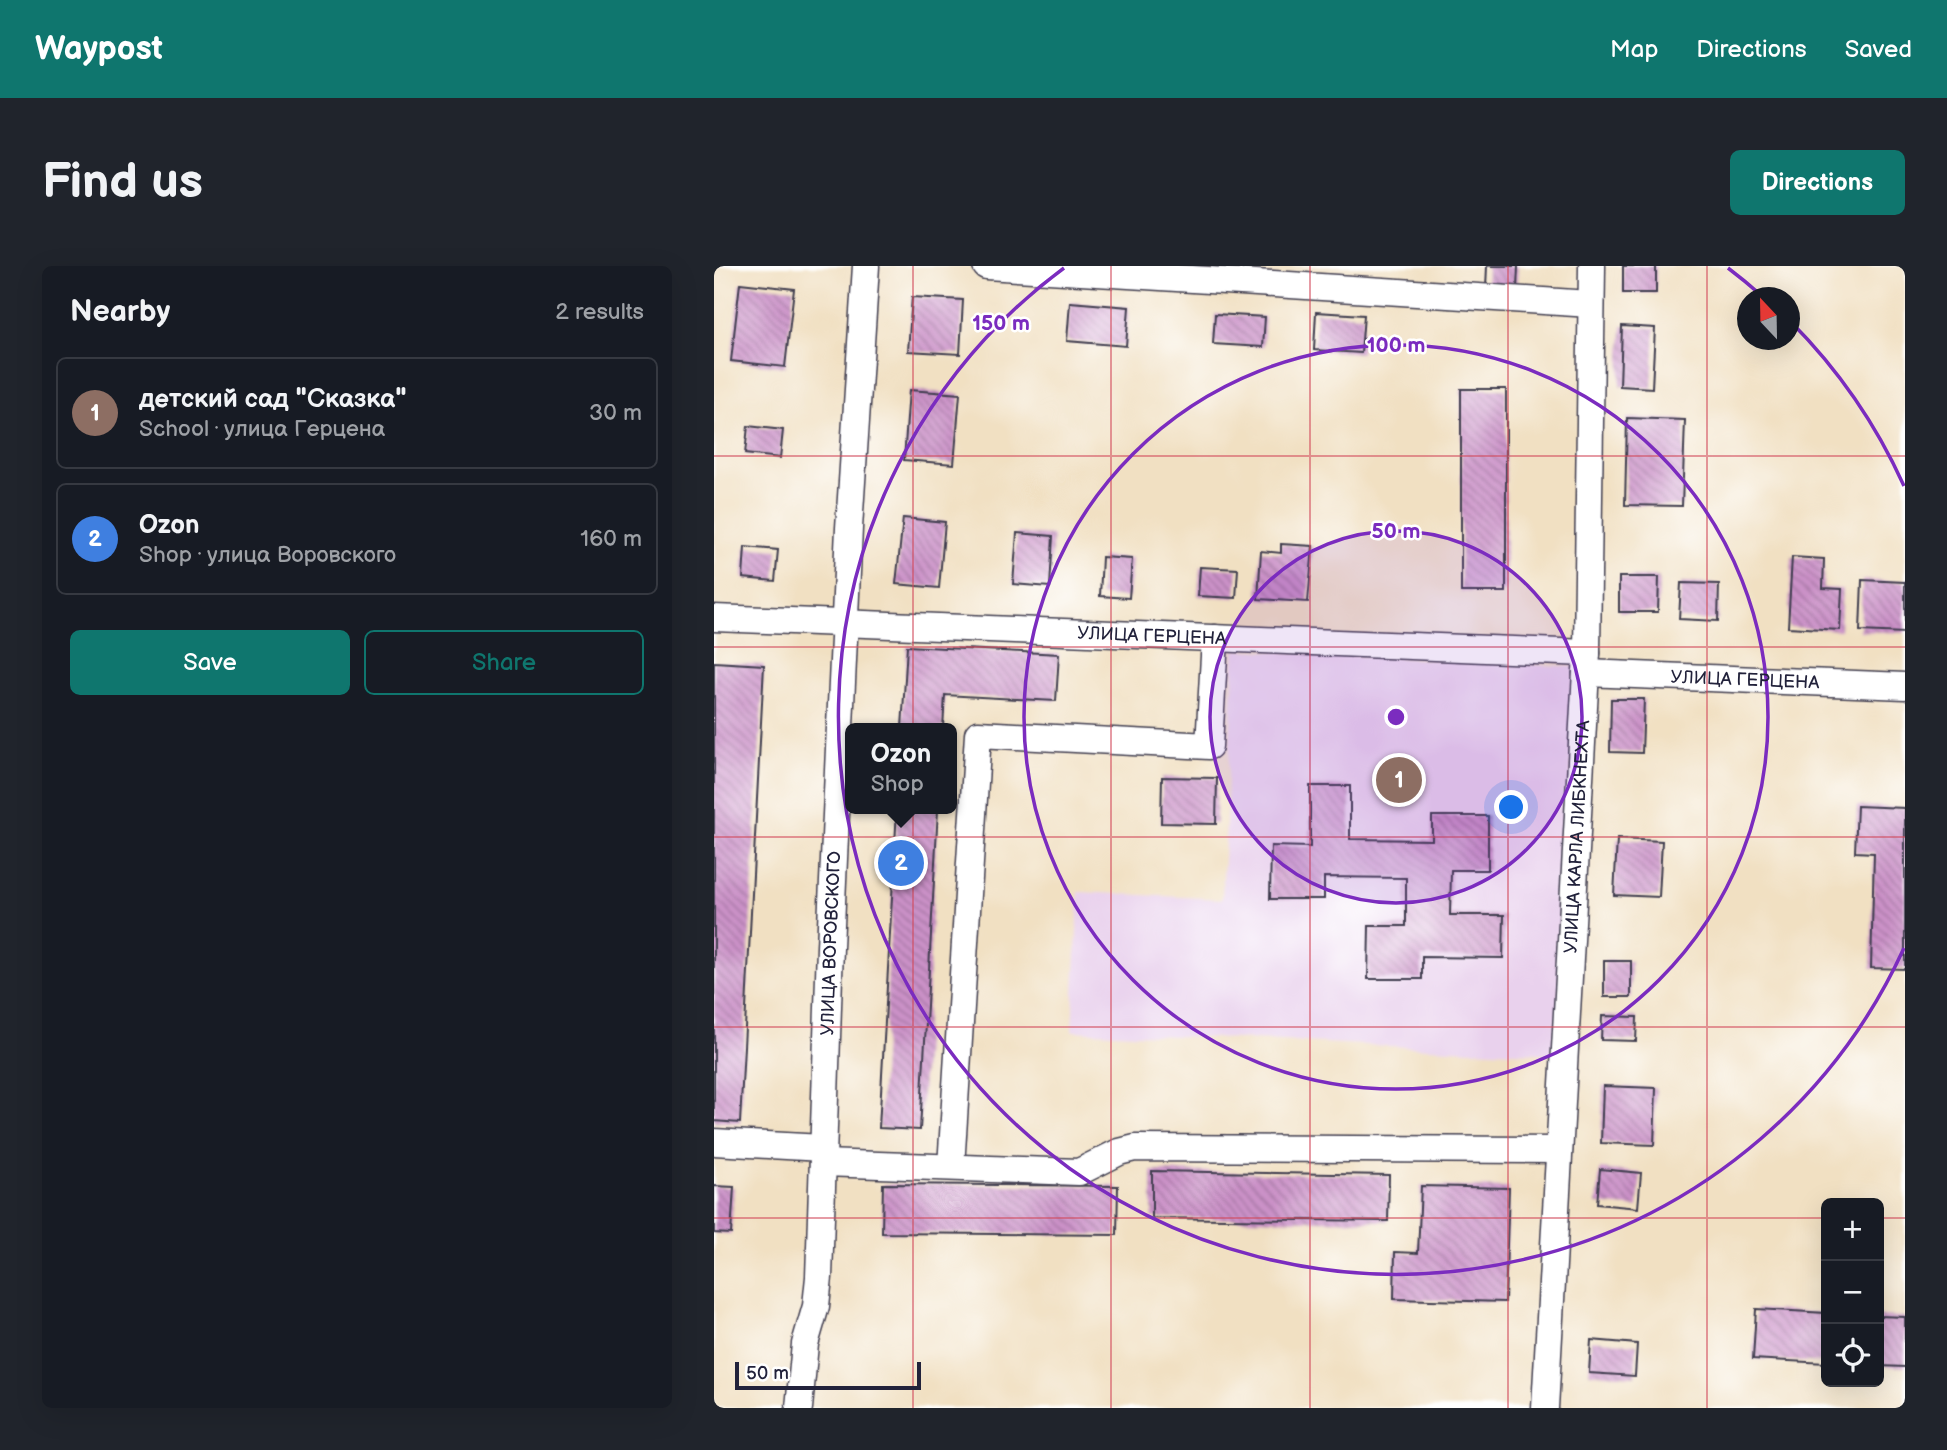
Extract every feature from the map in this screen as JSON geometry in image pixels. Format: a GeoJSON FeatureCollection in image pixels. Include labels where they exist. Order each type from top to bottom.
{"type":"FeatureCollection","features":[{"type":"Feature","properties":{"kind":"street","name":"УЛИЦА ВОРОВСКОГО"},"geometry":{"type":"LineString","coordinates":[[799,1408],[805,1344],[816,1306],[819,1277],[830,934],[844,623],[866,266]]}},
{"type":"Feature","properties":{"kind":"street"},"geometry":{"type":"LineString","coordinates":[[986,266],[1591,304]]}},
{"type":"Feature","properties":{"kind":"street","name":"УЛИЦА КАРЛА ЛИБКНЕХТА"},"geometry":{"type":"LineString","coordinates":[[1545,1408],[1587,663],[1592,266]]}},
{"type":"Feature","properties":{"kind":"street","name":"УЛИЦА ГЕРЦЕНА"},"geometry":{"type":"LineString","coordinates":[[714,618],[1215,638],[1905,686]]}},
{"type":"Feature","properties":{"kind":"street"},"geometry":{"type":"LineString","coordinates":[[951,1167],[978,734],[1209,746],[1215,638]]}},
{"type":"Feature","properties":{"kind":"street"},"geometry":{"type":"LineString","coordinates":[[714,1142],[951,1167],[1079,1172],[1119,1152],[1135,1148],[1559,1150]]}},
{"type":"Feature","properties":{"kind":"shaded area"},"geometry":{"type":"Polygon","coordinates":[[[1235,650],[1576,667],[1557,1054],[1072,1031],[1079,892],[1222,899],[1235,650]]]}},
{"type":"Feature","properties":{"kind":"building"},"geometry":{"type":"Polygon","coordinates":[[[1487,266],[1518,266],[1517,289],[1486,288],[1487,266]]]}},
{"type":"Feature","properties":{"kind":"building"},"geometry":{"type":"Polygon","coordinates":[[[1623,266],[1656,266],[1656,293],[1623,293],[1623,266]]]}},
{"type":"Feature","properties":{"kind":"building"},"geometry":{"type":"Polygon","coordinates":[[[740,283],[794,289],[785,367],[731,361],[740,283]]]}},
{"type":"Feature","properties":{"kind":"building"},"geometry":{"type":"Polygon","coordinates":[[[912,297],[963,300],[960,354],[908,351],[912,297]]]}},
{"type":"Feature","properties":{"kind":"building"},"geometry":{"type":"Polygon","coordinates":[[[1070,302],[1129,307],[1126,346],[1067,341],[1070,302]]]}},
{"type":"Feature","properties":{"kind":"building"},"geometry":{"type":"Polygon","coordinates":[[[1316,312],[1364,315],[1361,353],[1314,350],[1316,312]]]}},
{"type":"Feature","properties":{"kind":"building"},"geometry":{"type":"Polygon","coordinates":[[[1215,314],[1265,317],[1263,347],[1213,344],[1215,314]]]}},
{"type":"Feature","properties":{"kind":"building"},"geometry":{"type":"Polygon","coordinates":[[[1622,326],[1655,328],[1652,388],[1620,386],[1622,326]]]}},
{"type":"Feature","properties":{"kind":"building"},"geometry":{"type":"Polygon","coordinates":[[[1461,389],[1506,389],[1506,592],[1461,592],[1461,389]]]}},
{"type":"Feature","properties":{"kind":"building"},"geometry":{"type":"Polygon","coordinates":[[[909,390],[960,394],[954,464],[904,460],[909,390]]]}},
{"type":"Feature","properties":{"kind":"building"},"geometry":{"type":"Polygon","coordinates":[[[1627,418],[1685,420],[1682,506],[1625,505],[1627,418]]]}},
{"type":"Feature","properties":{"kind":"building"},"geometry":{"type":"Polygon","coordinates":[[[748,426],[783,430],[780,458],[745,454],[748,426]]]}},
{"type":"Feature","properties":{"kind":"building"},"geometry":{"type":"Polygon","coordinates":[[[903,518],[945,522],[939,588],[896,584],[903,518]]]}},
{"type":"Feature","properties":{"kind":"building"},"geometry":{"type":"Polygon","coordinates":[[[1017,533],[1053,536],[1050,587],[1013,584],[1017,533]]]}},
{"type":"Feature","properties":{"kind":"building"},"geometry":{"type":"Polygon","coordinates":[[[1281,544],[1313,546],[1308,602],[1258,599],[1261,551],[1281,553],[1281,544]]]}},
{"type":"Feature","properties":{"kind":"building"},"geometry":{"type":"Polygon","coordinates":[[[745,547],[778,550],[775,581],[743,578],[745,547]]]}},
{"type":"Feature","properties":{"kind":"building"},"geometry":{"type":"Polygon","coordinates":[[[1102,557],[1132,559],[1129,598],[1100,596],[1102,557]]]}},
{"type":"Feature","properties":{"kind":"building"},"geometry":{"type":"Polygon","coordinates":[[[1792,557],[1824,559],[1823,588],[1842,589],[1840,630],[1788,627],[1792,557]]]}},
{"type":"Feature","properties":{"kind":"building"},"geometry":{"type":"Polygon","coordinates":[[[1200,567],[1238,569],[1236,598],[1198,596],[1200,567]]]}},
{"type":"Feature","properties":{"kind":"building"},"geometry":{"type":"Polygon","coordinates":[[[1619,577],[1659,577],[1658,612],[1619,612],[1619,577]]]}},
{"type":"Feature","properties":{"kind":"building"},"geometry":{"type":"Polygon","coordinates":[[[1862,580],[1905,582],[1905,633],[1860,631],[1862,580]]]}},
{"type":"Feature","properties":{"kind":"building"},"geometry":{"type":"Polygon","coordinates":[[[1681,583],[1719,584],[1718,621],[1679,619],[1681,583]]]}},
{"type":"Feature","properties":{"kind":"building"},"geometry":{"type":"Polygon","coordinates":[[[907,646],[1059,654],[1056,701],[945,695],[943,723],[902,723],[907,646]]]}},
{"type":"Feature","properties":{"kind":"building"},"geometry":{"type":"Polygon","coordinates":[[[714,662],[764,665],[740,1123],[714,1121],[714,662]]]}},
{"type":"Feature","properties":{"kind":"building"},"geometry":{"type":"Polygon","coordinates":[[[1611,699],[1644,699],[1642,753],[1610,752],[1611,699]]]}},
{"type":"Feature","properties":{"kind":"building"},"geometry":{"type":"Polygon","coordinates":[[[1162,777],[1217,778],[1216,824],[1161,823],[1162,777]]]}},
{"type":"Feature","properties":{"kind":"building"},"geometry":{"type":"Polygon","coordinates":[[[1310,786],[1350,786],[1350,839],[1432,840],[1432,816],[1488,816],[1488,870],[1451,870],[1450,915],[1504,915],[1503,958],[1422,957],[1422,979],[1368,979],[1369,926],[1406,926],[1406,878],[1324,877],[1324,899],[1270,899],[1271,846],[1310,847],[1310,786]]]}},
{"type":"Feature","properties":{"kind":"building"},"geometry":{"type":"Polygon","coordinates":[[[1857,806],[1905,808],[1905,969],[1871,968],[1874,853],[1855,852],[1857,806]]]}},
{"type":"Feature","properties":{"kind":"building"},"geometry":{"type":"Polygon","coordinates":[[[897,814],[938,814],[920,1130],[879,1128],[897,814]]]}},
{"type":"Feature","properties":{"kind":"building"},"geometry":{"type":"Polygon","coordinates":[[[1617,839],[1662,841],[1659,897],[1614,895],[1617,839]]]}},
{"type":"Feature","properties":{"kind":"building"},"geometry":{"type":"Polygon","coordinates":[[[1604,961],[1631,961],[1631,997],[1604,997],[1604,961]]]}},
{"type":"Feature","properties":{"kind":"building"},"geometry":{"type":"Polygon","coordinates":[[[1602,1016],[1637,1017],[1636,1041],[1601,1040],[1602,1016]]]}},
{"type":"Feature","properties":{"kind":"building"},"geometry":{"type":"Polygon","coordinates":[[[1603,1086],[1656,1088],[1654,1145],[1601,1143],[1603,1086]]]}},
{"type":"Feature","properties":{"kind":"building"},"geometry":{"type":"Polygon","coordinates":[[[1600,1169],[1641,1173],[1638,1208],[1597,1204],[1600,1169]]]}},
{"type":"Feature","properties":{"kind":"building"},"geometry":{"type":"Polygon","coordinates":[[[1152,1171],[1389,1175],[1388,1221],[1152,1218],[1152,1171]]]}},
{"type":"Feature","properties":{"kind":"building"},"geometry":{"type":"Polygon","coordinates":[[[883,1184],[1118,1186],[1117,1235],[882,1233],[883,1184]]]}},
{"type":"Feature","properties":{"kind":"building"},"geometry":{"type":"Polygon","coordinates":[[[714,1186],[734,1187],[731,1234],[714,1233],[714,1186]]]}},
{"type":"Feature","properties":{"kind":"building"},"geometry":{"type":"Polygon","coordinates":[[[1421,1186],[1509,1188],[1505,1302],[1394,1299],[1395,1252],[1418,1253],[1421,1186]]]}},
{"type":"Feature","properties":{"kind":"building"},"geometry":{"type":"Polygon","coordinates":[[[1756,1309],[1821,1313],[1821,1363],[1753,1359],[1756,1309]]]}},
{"type":"Feature","properties":{"kind":"building"},"geometry":{"type":"Polygon","coordinates":[[[1884,1316],[1905,1317],[1905,1367],[1884,1366],[1884,1316]]]}},
{"type":"Feature","properties":{"kind":"building"},"geometry":{"type":"Polygon","coordinates":[[[1591,1340],[1637,1344],[1635,1376],[1589,1373],[1591,1340]]]}},
{"type":"Feature","properties":{"kind":"place","name":"детский сад \"Сказка\""},"geometry":{"type":"Point","coordinates":[1399,780]}},
{"type":"Feature","properties":{"kind":"place","name":"Ozon"},"geometry":{"type":"Point","coordinates":[901,863]}}]}
